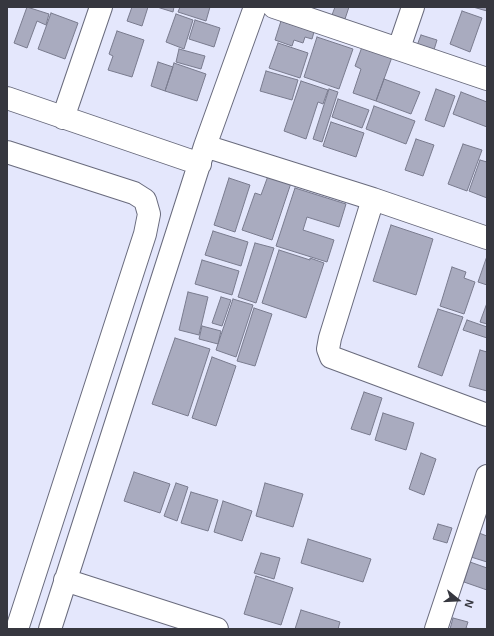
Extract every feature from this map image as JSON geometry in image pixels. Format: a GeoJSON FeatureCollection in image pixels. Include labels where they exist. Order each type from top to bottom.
{"type":"FeatureCollection","features":[{"type":"Feature","properties":{"kind":"street"},"geometry":{"type":"LineString","coordinates":[[63,118],[101,7]]}},
{"type":"Feature","properties":{"kind":"street"},"geometry":{"type":"LineString","coordinates":[[50,629],[203,155],[255,7]]}},
{"type":"Feature","properties":{"kind":"street"},"geometry":{"type":"LineString","coordinates":[[274,7],[487,79]]}},
{"type":"Feature","properties":{"kind":"street"},"geometry":{"type":"LineString","coordinates":[[399,48],[413,7]]}},
{"type":"Feature","properties":{"kind":"street"},"geometry":{"type":"LineString","coordinates":[[7,98],[63,118],[373,199],[487,238]]}},
{"type":"Feature","properties":{"kind":"street"},"geometry":{"type":"LineString","coordinates":[[7,152],[134,193],[145,200],[149,214],[145,234],[17,629]]}},
{"type":"Feature","properties":{"kind":"street"},"geometry":{"type":"LineString","coordinates":[[373,199],[330,338],[328,349],[331,357],[487,415]]}},
{"type":"Feature","properties":{"kind":"street"},"geometry":{"type":"LineString","coordinates":[[436,629],[487,476]]}},
{"type":"Feature","properties":{"kind":"street"},"geometry":{"type":"LineString","coordinates":[[65,580],[217,629]]}},
{"type":"Feature","properties":{"kind":"building"},"geometry":{"type":"Polygon","coordinates":[[[27,7],[49,14],[46,25],[37,21],[27,48],[14,43],[27,7]]]}},
{"type":"Feature","properties":{"kind":"building"},"geometry":{"type":"Polygon","coordinates":[[[132,7],[148,7],[142,26],[127,21],[132,7]]]}},
{"type":"Feature","properties":{"kind":"building"},"geometry":{"type":"Polygon","coordinates":[[[157,7],[174,7],[173,12],[157,7]]]}},
{"type":"Feature","properties":{"kind":"building"},"geometry":{"type":"Polygon","coordinates":[[[180,7],[210,7],[206,21],[178,12],[180,7]]]}},
{"type":"Feature","properties":{"kind":"building"},"geometry":{"type":"Polygon","coordinates":[[[335,7],[349,7],[345,19],[332,15],[335,7]]]}},
{"type":"Feature","properties":{"kind":"building"},"geometry":{"type":"Polygon","coordinates":[[[473,7],[487,7],[487,11],[473,7]]]}},
{"type":"Feature","properties":{"kind":"building"},"geometry":{"type":"Polygon","coordinates":[[[462,11],[482,18],[470,52],[450,44],[462,11]]]}},
{"type":"Feature","properties":{"kind":"building"},"geometry":{"type":"Polygon","coordinates":[[[51,13],[78,23],[65,59],[38,49],[51,13]]]}},
{"type":"Feature","properties":{"kind":"building"},"geometry":{"type":"Polygon","coordinates":[[[176,14],[193,20],[184,49],[166,42],[176,14]]]}},
{"type":"Feature","properties":{"kind":"building"},"geometry":{"type":"Polygon","coordinates":[[[195,20],[220,28],[214,47],[189,39],[195,20]]]}},
{"type":"Feature","properties":{"kind":"building"},"geometry":{"type":"Polygon","coordinates":[[[281,21],[314,32],[312,39],[305,37],[303,43],[294,40],[292,46],[275,40],[281,21]]]}},
{"type":"Feature","properties":{"kind":"building"},"geometry":{"type":"Polygon","coordinates":[[[117,31],[144,40],[132,77],[108,70],[113,56],[109,54],[117,31]]]}},
{"type":"Feature","properties":{"kind":"building"},"geometry":{"type":"Polygon","coordinates":[[[421,35],[437,40],[433,53],[416,48],[421,35]]]}},
{"type":"Feature","properties":{"kind":"building"},"geometry":{"type":"Polygon","coordinates":[[[317,37],[353,49],[339,89],[304,77],[317,37]]]}},
{"type":"Feature","properties":{"kind":"building"},"geometry":{"type":"Polygon","coordinates":[[[278,43],[308,53],[300,78],[269,68],[278,43]]]}},
{"type":"Feature","properties":{"kind":"building"},"geometry":{"type":"Polygon","coordinates":[[[362,47],[392,57],[376,101],[353,93],[361,69],[355,66],[362,47]]]}},
{"type":"Feature","properties":{"kind":"building"},"geometry":{"type":"Polygon","coordinates":[[[179,49],[205,56],[201,69],[176,62],[179,49]]]}},
{"type":"Feature","properties":{"kind":"building"},"geometry":{"type":"Polygon","coordinates":[[[158,62],[173,67],[165,91],[151,86],[158,62]]]}},
{"type":"Feature","properties":{"kind":"building"},"geometry":{"type":"Polygon","coordinates":[[[174,63],[206,74],[197,101],[165,91],[174,63]]]}},
{"type":"Feature","properties":{"kind":"building"},"geometry":{"type":"Polygon","coordinates":[[[266,71],[298,80],[292,100],[260,91],[266,71]]]}},
{"type":"Feature","properties":{"kind":"building"},"geometry":{"type":"Polygon","coordinates":[[[384,79],[420,92],[411,114],[376,101],[384,79]]]}},
{"type":"Feature","properties":{"kind":"building"},"geometry":{"type":"Polygon","coordinates":[[[301,81],[328,90],[323,104],[318,102],[306,139],[284,131],[301,81]]]}},
{"type":"Feature","properties":{"kind":"building"},"geometry":{"type":"Polygon","coordinates":[[[329,89],[338,92],[322,142],[313,139],[329,89]]]}},
{"type":"Feature","properties":{"kind":"building"},"geometry":{"type":"Polygon","coordinates":[[[436,89],[455,96],[444,127],[425,120],[436,89]]]}},
{"type":"Feature","properties":{"kind":"building"},"geometry":{"type":"Polygon","coordinates":[[[461,92],[487,102],[487,127],[453,114],[461,92]]]}},
{"type":"Feature","properties":{"kind":"building"},"geometry":{"type":"Polygon","coordinates":[[[338,99],[369,110],[362,128],[332,117],[338,99]]]}},
{"type":"Feature","properties":{"kind":"building"},"geometry":{"type":"Polygon","coordinates":[[[374,106],[415,121],[406,144],[366,129],[374,106]]]}},
{"type":"Feature","properties":{"kind":"building"},"geometry":{"type":"Polygon","coordinates":[[[331,122],[364,133],[356,157],[323,146],[331,122]]]}},
{"type":"Feature","properties":{"kind":"building"},"geometry":{"type":"Polygon","coordinates":[[[416,139],[434,145],[423,176],[405,170],[416,139]]]}},
{"type":"Feature","properties":{"kind":"building"},"geometry":{"type":"Polygon","coordinates":[[[463,144],[482,150],[467,191],[448,184],[463,144]]]}},
{"type":"Feature","properties":{"kind":"building"},"geometry":{"type":"Polygon","coordinates":[[[480,160],[487,162],[487,198],[469,191],[480,160]]]}},
{"type":"Feature","properties":{"kind":"building"},"geometry":{"type":"Polygon","coordinates":[[[268,176],[291,183],[272,240],[242,230],[255,193],[261,195],[268,176]]]}},
{"type":"Feature","properties":{"kind":"building"},"geometry":{"type":"Polygon","coordinates":[[[229,178],[250,185],[235,232],[214,225],[229,178]]]}},
{"type":"Feature","properties":{"kind":"building"},"geometry":{"type":"Polygon","coordinates":[[[295,188],[346,204],[339,227],[307,217],[303,230],[334,240],[327,262],[276,246],[295,188]]]}},
{"type":"Feature","properties":{"kind":"building"},"geometry":{"type":"Polygon","coordinates":[[[391,225],[433,239],[416,295],[373,281],[391,225]]]}},
{"type":"Feature","properties":{"kind":"building"},"geometry":{"type":"Polygon","coordinates":[[[213,231],[248,242],[241,266],[205,255],[213,231]]]}},
{"type":"Feature","properties":{"kind":"building"},"geometry":{"type":"Polygon","coordinates":[[[255,243],[274,248],[256,303],[238,297],[255,243]]]}},
{"type":"Feature","properties":{"kind":"building"},"geometry":{"type":"Polygon","coordinates":[[[279,250],[324,263],[306,318],[262,303],[279,250]]]}},
{"type":"Feature","properties":{"kind":"building"},"geometry":{"type":"Polygon","coordinates":[[[487,256],[487,285],[478,282],[487,256]]]}},
{"type":"Feature","properties":{"kind":"building"},"geometry":{"type":"Polygon","coordinates":[[[202,260],[239,271],[232,295],[195,284],[202,260]]]}},
{"type":"Feature","properties":{"kind":"building"},"geometry":{"type":"Polygon","coordinates":[[[452,267],[466,272],[464,278],[475,282],[464,314],[440,306],[452,267]]]}},
{"type":"Feature","properties":{"kind":"building"},"geometry":{"type":"Polygon","coordinates":[[[188,292],[208,297],[199,335],[179,330],[188,292]]]}},
{"type":"Feature","properties":{"kind":"building"},"geometry":{"type":"Polygon","coordinates":[[[221,297],[231,300],[222,326],[212,323],[221,297]]]}},
{"type":"Feature","properties":{"kind":"building"},"geometry":{"type":"Polygon","coordinates":[[[233,299],[253,305],[236,357],[216,350],[233,299]]]}},
{"type":"Feature","properties":{"kind":"building"},"geometry":{"type":"Polygon","coordinates":[[[487,303],[487,324],[480,322],[487,303]]]}},
{"type":"Feature","properties":{"kind":"building"},"geometry":{"type":"Polygon","coordinates":[[[254,308],[272,314],[255,366],[237,361],[254,308]]]}},
{"type":"Feature","properties":{"kind":"building"},"geometry":{"type":"Polygon","coordinates":[[[438,309],[463,317],[442,376],[418,367],[438,309]]]}},
{"type":"Feature","properties":{"kind":"building"},"geometry":{"type":"Polygon","coordinates":[[[467,320],[487,327],[487,338],[463,330],[467,320]]]}},
{"type":"Feature","properties":{"kind":"building"},"geometry":{"type":"Polygon","coordinates":[[[202,326],[221,331],[218,344],[199,339],[202,326]]]}},
{"type":"Feature","properties":{"kind":"building"},"geometry":{"type":"Polygon","coordinates":[[[175,338],[210,349],[188,416],[152,404],[175,338]]]}},
{"type":"Feature","properties":{"kind":"building"},"geometry":{"type":"Polygon","coordinates":[[[480,350],[487,352],[487,391],[469,386],[480,350]]]}},
{"type":"Feature","properties":{"kind":"building"},"geometry":{"type":"Polygon","coordinates":[[[212,357],[236,366],[216,426],[192,418],[212,357]]]}},
{"type":"Feature","properties":{"kind":"building"},"geometry":{"type":"Polygon","coordinates":[[[364,392],[382,398],[370,435],[351,429],[364,392]]]}},
{"type":"Feature","properties":{"kind":"building"},"geometry":{"type":"Polygon","coordinates":[[[383,413],[414,423],[406,450],[375,440],[383,413]]]}},
{"type":"Feature","properties":{"kind":"building"},"geometry":{"type":"Polygon","coordinates":[[[421,453],[436,459],[424,495],[409,489],[421,453]]]}},
{"type":"Feature","properties":{"kind":"building"},"geometry":{"type":"Polygon","coordinates":[[[134,472],[170,484],[160,513],[124,501],[134,472]]]}},
{"type":"Feature","properties":{"kind":"building"},"geometry":{"type":"Polygon","coordinates":[[[176,483],[188,487],[177,521],[164,516],[176,483]]]}},
{"type":"Feature","properties":{"kind":"building"},"geometry":{"type":"Polygon","coordinates":[[[265,483],[303,494],[293,527],[256,516],[265,483]]]}},
{"type":"Feature","properties":{"kind":"building"},"geometry":{"type":"Polygon","coordinates":[[[191,492],[218,500],[208,531],[181,523],[191,492]]]}},
{"type":"Feature","properties":{"kind":"building"},"geometry":{"type":"Polygon","coordinates":[[[223,501],[252,511],[242,541],[214,532],[223,501]]]}},
{"type":"Feature","properties":{"kind":"building"},"geometry":{"type":"Polygon","coordinates":[[[438,524],[452,528],[447,543],[433,539],[438,524]]]}},
{"type":"Feature","properties":{"kind":"building"},"geometry":{"type":"Polygon","coordinates":[[[479,533],[487,536],[487,562],[471,557],[479,533]]]}},
{"type":"Feature","properties":{"kind":"building"},"geometry":{"type":"Polygon","coordinates":[[[308,539],[371,559],[363,582],[301,563],[308,539]]]}},
{"type":"Feature","properties":{"kind":"building"},"geometry":{"type":"Polygon","coordinates":[[[261,553],[280,558],[274,579],[254,573],[261,553]]]}},
{"type":"Feature","properties":{"kind":"building"},"geometry":{"type":"Polygon","coordinates":[[[470,562],[487,568],[487,590],[464,582],[470,562]]]}},
{"type":"Feature","properties":{"kind":"building"},"geometry":{"type":"Polygon","coordinates":[[[256,576],[293,588],[281,625],[244,614],[256,576]]]}},
{"type":"Feature","properties":{"kind":"building"},"geometry":{"type":"Polygon","coordinates":[[[301,610],[340,622],[338,629],[295,629],[301,610]]]}},
{"type":"Feature","properties":{"kind":"building"},"geometry":{"type":"Polygon","coordinates":[[[453,618],[468,622],[466,628],[470,629],[450,629],[453,618]]]}}]}
